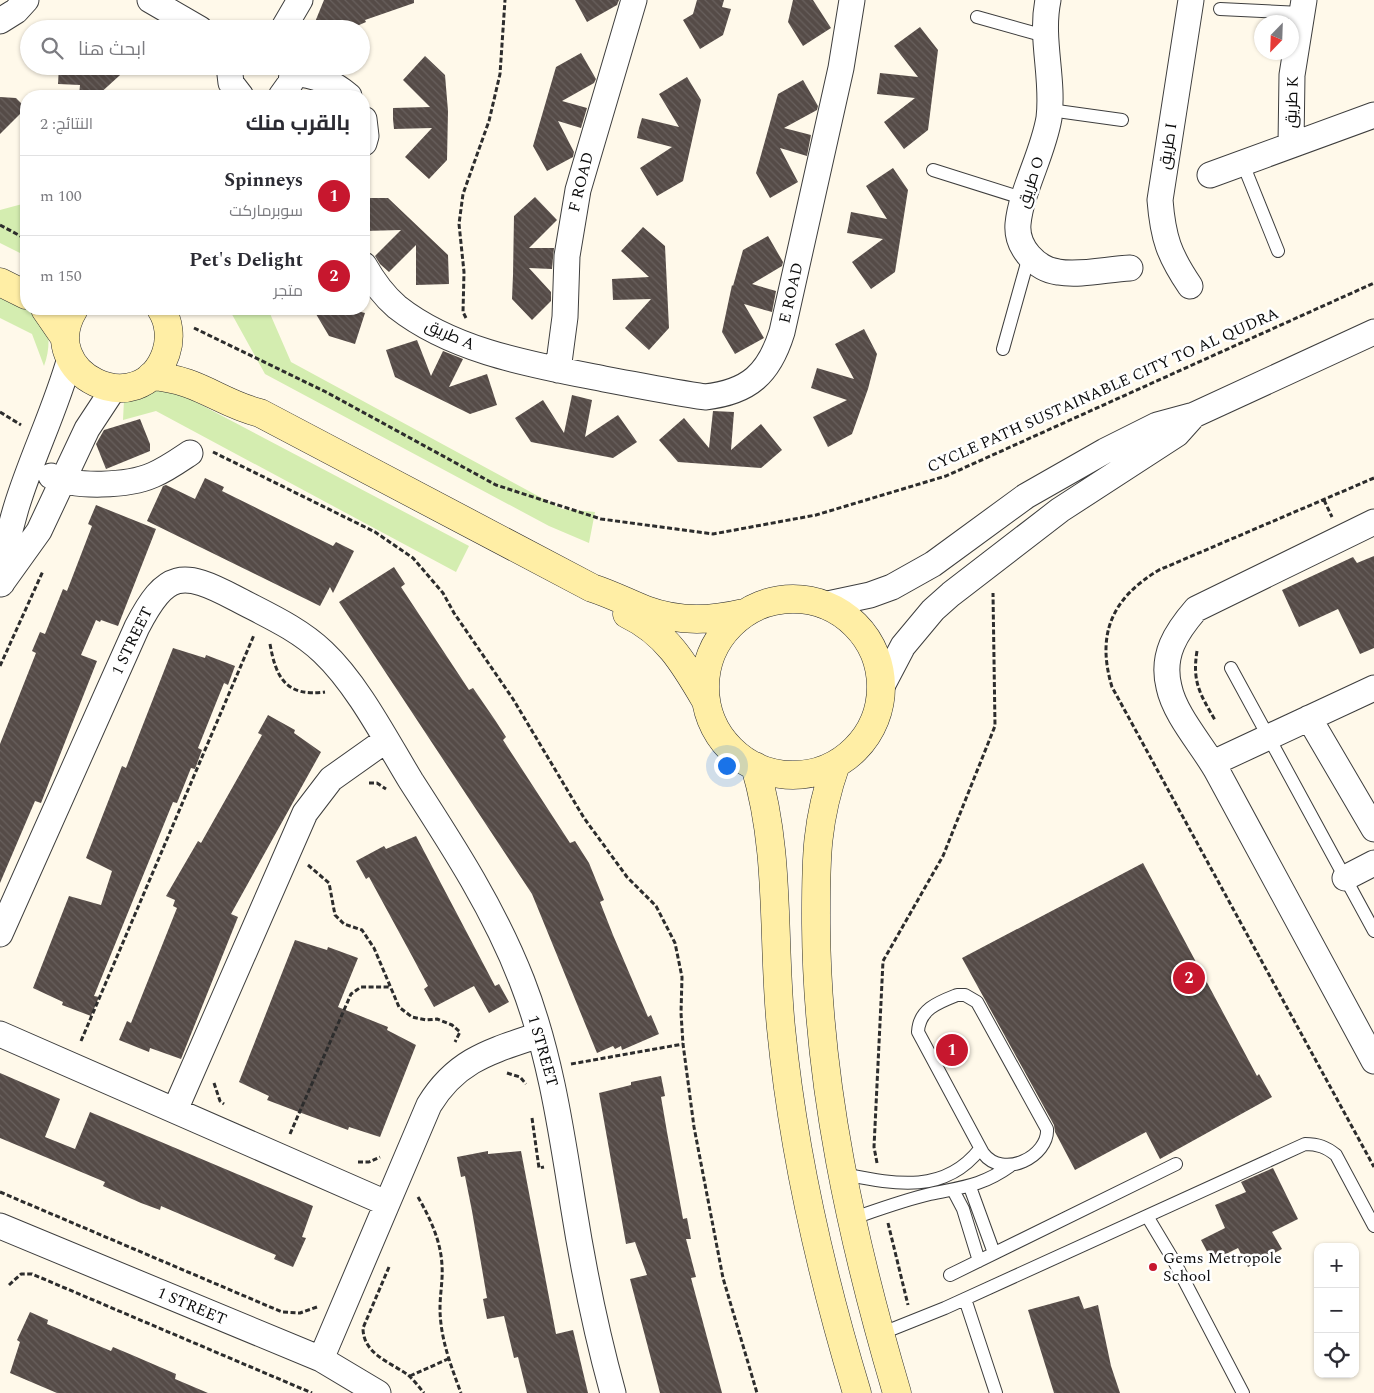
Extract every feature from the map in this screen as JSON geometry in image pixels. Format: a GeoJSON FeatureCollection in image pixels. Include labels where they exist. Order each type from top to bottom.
{"type":"FeatureCollection","features":[{"type":"Feature","properties":{"kind":"street"},"geometry":{"type":"LineString","coordinates":[[0,21],[16,11],[26,0]]}},
{"type":"Feature","properties":{"kind":"street"},"geometry":{"type":"LineString","coordinates":[[150,0],[184,20]]}},
{"type":"Feature","properties":{"kind":"street"},"geometry":{"type":"LineString","coordinates":[[289,20],[300,0]]}},
{"type":"Feature","properties":{"kind":"street","name":"F ROAD"},"geometry":{"type":"LineString","coordinates":[[558,370],[565,317],[567,256],[578,190],[634,0]]}},
{"type":"Feature","properties":{"kind":"street","name":"E ROAD"},"geometry":{"type":"LineString","coordinates":[[558,370],[704,397],[726,394],[747,385],[763,371],[775,353],[784,322],[841,68],[852,0]]}},
{"type":"Feature","properties":{"kind":"street","name":"طريق O"},"geometry":{"type":"LineString","coordinates":[[1029,256],[1021,242],[1018,225],[1046,135],[1050,110],[1045,36],[1048,0]]}},
{"type":"Feature","properties":{"kind":"street","name":"طريق I"},"geometry":{"type":"LineString","coordinates":[[1190,286],[1173,260],[1163,231],[1160,200],[1191,0]]}},
{"type":"Feature","properties":{"kind":"street","name":"طريق K"},"geometry":{"type":"LineString","coordinates":[[1291,144],[1292,75],[1303,6]]}},
{"type":"Feature","properties":{"kind":"street"},"geometry":{"type":"LineString","coordinates":[[230,75],[234,90]]}},
{"type":"Feature","properties":{"kind":"street"},"geometry":{"type":"LineString","coordinates":[[287,90],[292,75]]}},
{"type":"Feature","properties":{"kind":"street"},"geometry":{"type":"LineString","coordinates":[[309,75],[331,83],[341,90]]}},
{"type":"Feature","properties":{"kind":"street","name":"طريق K"},"geometry":{"type":"LineString","coordinates":[[1210,175],[1374,115]]}},
{"type":"Feature","properties":{"kind":"street"},"geometry":{"type":"LineString","coordinates":[[1029,256],[1042,267],[1058,272],[1130,268]]}},
{"type":"Feature","properties":{"kind":"street"},"geometry":{"type":"LineString","coordinates":[[0,271],[20,280]]}},
{"type":"Feature","properties":{"kind":"street","name":"طريق A"},"geometry":{"type":"LineString","coordinates":[[370,275],[378,288],[396,306],[427,326],[476,347],[558,370]]}},
{"type":"Feature","properties":{"kind":"street"},"geometry":{"type":"LineString","coordinates":[[0,282],[20,292]]}},
{"type":"Feature","properties":{"kind":"street"},"geometry":{"type":"LineString","coordinates":[[49,315],[84,376],[93,382],[114,388],[134,386],[151,376],[164,359],[169,319]]}},
{"type":"Feature","properties":{"kind":"street"},"geometry":{"type":"LineString","coordinates":[[1,585],[11,520],[53,411],[68,348],[66,326],[71,315]]}},
{"type":"Feature","properties":{"kind":"street"},"geometry":{"type":"LineString","coordinates":[[169,319],[187,362],[203,374],[242,395],[260,413]]}},
{"type":"Feature","properties":{"kind":"street"},"geometry":{"type":"LineString","coordinates":[[824,604],[870,595],[913,576],[988,522],[1065,473],[1157,425],[1194,415],[1374,332]]}},
{"type":"Feature","properties":{"kind":"street"},"geometry":{"type":"LineString","coordinates":[[151,376],[172,377],[192,383],[243,408],[260,413],[592,588],[645,609],[677,618],[710,619],[743,613],[774,601],[807,600],[824,604],[839,612],[863,634],[878,664],[881,688],[877,714],[871,729],[850,755],[836,764],[820,770],[787,774],[755,766],[741,757],[723,740],[711,718],[706,702],[682,660],[664,638],[643,622],[606,602],[592,588]]}},
{"type":"Feature","properties":{"kind":"street"},"geometry":{"type":"LineString","coordinates":[[1,585],[39,531],[87,429],[114,388]]}},
{"type":"Feature","properties":{"kind":"street"},"geometry":{"type":"LineString","coordinates":[[881,688],[899,653],[918,628],[951,594],[1060,510],[1177,434],[1194,415]]}},
{"type":"Feature","properties":{"kind":"street"},"geometry":{"type":"LineString","coordinates":[[30,467],[63,482],[105,484],[151,476],[173,465],[190,453]]}},
{"type":"Feature","properties":{"kind":"street"},"geometry":{"type":"LineString","coordinates":[[11,520],[39,531]]}},
{"type":"Feature","properties":{"kind":"street"},"geometry":{"type":"LineString","coordinates":[[1374,522],[1196,609],[1177,631],[1167,658],[1169,688],[1181,714],[1213,763],[1374,1061]]}},
{"type":"Feature","properties":{"kind":"street","name":"1 STREET"},"geometry":{"type":"LineString","coordinates":[[0,934],[137,626],[154,596],[166,585],[183,579],[200,581],[286,624],[324,652],[353,689],[477,885],[523,983],[553,1087],[577,1230],[613,1393]]}},
{"type":"Feature","properties":{"kind":"street"},"geometry":{"type":"LineString","coordinates":[[706,702],[705,685],[712,653],[720,638],[743,613]]}},
{"type":"Feature","properties":{"kind":"street"},"geometry":{"type":"LineString","coordinates":[[1213,763],[1374,688]]}},
{"type":"Feature","properties":{"kind":"street"},"geometry":{"type":"LineString","coordinates":[[1309,718],[1374,829]]}},
{"type":"Feature","properties":{"kind":"street"},"geometry":{"type":"LineString","coordinates":[[175,1110],[305,813],[331,779],[386,740]]}},
{"type":"Feature","properties":{"kind":"street"},"geometry":{"type":"LineString","coordinates":[[836,764],[823,806],[816,850],[816,944],[820,1015],[828,1086],[843,1174],[880,1334],[897,1393]]}},
{"type":"Feature","properties":{"kind":"street"},"geometry":{"type":"LineString","coordinates":[[755,766],[767,809],[773,853],[780,1013],[792,1111],[815,1242],[857,1393]]}},
{"type":"Feature","properties":{"kind":"street"},"geometry":{"type":"LineString","coordinates":[[1345,878],[1374,863]]}},
{"type":"Feature","properties":{"kind":"street"},"geometry":{"type":"LineString","coordinates":[[0,1034],[386,1203]]}},
{"type":"Feature","properties":{"kind":"street"},"geometry":{"type":"LineString","coordinates":[[321,1359],[429,1105],[440,1088],[470,1062],[487,1053],[541,1042]]}},
{"type":"Feature","properties":{"kind":"street","name":"1 STREET"},"geometry":{"type":"LineString","coordinates":[[1,1228],[321,1359],[378,1393]]}},
{"type":"Feature","properties":{"kind":"lane"},"geometry":{"type":"LineString","coordinates":[[1220,9],[1303,6]]}},
{"type":"Feature","properties":{"kind":"lane"},"geometry":{"type":"LineString","coordinates":[[977,16],[1045,36]]}},
{"type":"Feature","properties":{"kind":"lane"},"geometry":{"type":"LineString","coordinates":[[1050,110],[1122,120]]}},
{"type":"Feature","properties":{"kind":"lane"},"geometry":{"type":"LineString","coordinates":[[1243,164],[1278,251]]}},
{"type":"Feature","properties":{"kind":"lane"},"geometry":{"type":"LineString","coordinates":[[933,170],[1025,199]]}},
{"type":"Feature","properties":{"kind":"lane"},"geometry":{"type":"LineString","coordinates":[[1003,348],[1029,256]]}},
{"type":"Feature","properties":{"kind":"lane"},"geometry":{"type":"LineString","coordinates":[[1231,668],[1374,932]]}},
{"type":"Feature","properties":{"kind":"lane"},"geometry":{"type":"LineString","coordinates":[[843,1174],[894,1184],[953,1190],[984,1182],[1043,1146],[1046,1141],[1047,1129],[977,1002],[965,995],[957,995],[924,1013],[920,1018],[918,1032],[980,1149],[991,1163],[1010,1166]]}},
{"type":"Feature","properties":{"kind":"lane"},"geometry":{"type":"LineString","coordinates":[[880,1334],[912,1322],[1305,1144],[1316,1144],[1327,1148],[1336,1155],[1374,1226]]}},
{"type":"Feature","properties":{"kind":"lane"},"geometry":{"type":"LineString","coordinates":[[852,1218],[885,1208],[928,1188],[957,1171],[980,1149]]}},
{"type":"Feature","properties":{"kind":"lane"},"geometry":{"type":"LineString","coordinates":[[950,1275],[1176,1164]]}},
{"type":"Feature","properties":{"kind":"lane"},"geometry":{"type":"LineString","coordinates":[[970,1187],[994,1253]]}},
{"type":"Feature","properties":{"kind":"lane"},"geometry":{"type":"LineString","coordinates":[[953,1190],[963,1209],[979,1261]]}},
{"type":"Feature","properties":{"kind":"lane"},"geometry":{"type":"LineString","coordinates":[[1147,1216],[1174,1261],[1243,1393]]}},
{"type":"Feature","properties":{"kind":"lane"},"geometry":{"type":"LineString","coordinates":[[965,1298],[996,1393]]}},
{"type":"Feature","properties":{"kind":"path"},"geometry":{"type":"LineString","coordinates":[[476,347],[464,312],[464,272],[459,224],[463,194],[489,121],[500,74],[505,0]]}},
{"type":"Feature","properties":{"kind":"path"},"geometry":{"type":"LineString","coordinates":[[0,225],[20,235]]}},
{"type":"Feature","properties":{"kind":"path","name":"CYCLE PATH SUSTAINABLE CITY TO AL QUDRA"},"geometry":{"type":"LineString","coordinates":[[169,319],[326,392],[496,485],[601,519],[713,534],[816,515],[946,476],[1374,283]]}},
{"type":"Feature","properties":{"kind":"path"},"geometry":{"type":"LineString","coordinates":[[0,412],[29,429]]}},
{"type":"Feature","properties":{"kind":"path"},"geometry":{"type":"LineString","coordinates":[[190,453],[206,450],[220,454],[395,543],[429,574],[513,699],[584,818],[627,877],[656,906],[674,943],[682,978],[681,1013],[683,1044],[694,1127],[723,1278],[757,1393]]}},
{"type":"Feature","properties":{"kind":"path"},"geometry":{"type":"LineString","coordinates":[[879,1181],[874,1147],[884,961],[943,856],[995,726],[992,561]]}},
{"type":"Feature","properties":{"kind":"path"},"geometry":{"type":"LineString","coordinates":[[246,631],[278,648]]}},
{"type":"Feature","properties":{"kind":"path"},"geometry":{"type":"LineString","coordinates":[[81,1041],[254,635]]}},
{"type":"Feature","properties":{"kind":"path"},"geometry":{"type":"LineString","coordinates":[[270,643],[274,667],[284,682],[302,692],[325,692]]}},
{"type":"Feature","properties":{"kind":"path"},"geometry":{"type":"LineString","coordinates":[[320,685],[325,692],[336,698],[353,689]]}},
{"type":"Feature","properties":{"kind":"path"},"geometry":{"type":"LineString","coordinates":[[361,784],[377,783],[388,791]]}},
{"type":"Feature","properties":{"kind":"path"},"geometry":{"type":"LineString","coordinates":[[304,871],[312,856]]}},
{"type":"Feature","properties":{"kind":"path"},"geometry":{"type":"LineString","coordinates":[[308,864],[330,883],[335,915],[344,924],[362,930],[370,942],[399,1007],[412,1017],[426,1020],[437,1019],[452,1025],[460,1032],[451,1045]]}},
{"type":"Feature","properties":{"kind":"path"},"geometry":{"type":"LineString","coordinates":[[290,1134],[351,994],[361,987],[389,987]]}},
{"type":"Feature","properties":{"kind":"path"},"geometry":{"type":"LineString","coordinates":[[541,1042],[564,1043],[568,1064],[683,1044]]}},
{"type":"Feature","properties":{"kind":"path"},"geometry":{"type":"LineString","coordinates":[[505,1072],[520,1077],[528,1089]]}},
{"type":"Feature","properties":{"kind":"path"},"geometry":{"type":"LineString","coordinates":[[214,1077],[220,1101],[230,1108]]}},
{"type":"Feature","properties":{"kind":"path"},"geometry":{"type":"LineString","coordinates":[[532,1115],[539,1168],[566,1165]]}},
{"type":"Feature","properties":{"kind":"path"},"geometry":{"type":"LineString","coordinates":[[281,1131],[299,1138]]}},
{"type":"Feature","properties":{"kind":"path"},"geometry":{"type":"LineString","coordinates":[[352,1161],[370,1162],[386,1151]]}},
{"type":"Feature","properties":{"kind":"path"},"geometry":{"type":"LineString","coordinates":[[414,1206],[422,1189]]}},
{"type":"Feature","properties":{"kind":"path"},"geometry":{"type":"LineString","coordinates":[[0,1192],[282,1312],[300,1313],[316,1306],[363,1328]]}},
{"type":"Feature","properties":{"kind":"path"},"geometry":{"type":"LineString","coordinates":[[418,1198],[427,1214],[439,1247],[442,1264],[440,1308],[448,1359],[461,1393]]}},
{"type":"Feature","properties":{"kind":"path"},"geometry":{"type":"LineString","coordinates":[[885,1208],[912,1322]]}},
{"type":"Feature","properties":{"kind":"path"},"geometry":{"type":"LineString","coordinates":[[392,1258],[363,1328],[363,1337],[370,1349],[410,1376],[424,1393]]}},
{"type":"Feature","properties":{"kind":"path"},"geometry":{"type":"LineString","coordinates":[[9,1286],[21,1274],[32,1274],[312,1393]]}},
{"type":"Feature","properties":{"kind":"path"},"geometry":{"type":"LineString","coordinates":[[410,1376],[448,1359]]}},
{"type":"Feature","properties":{"kind":"green space"},"geometry":{"type":"Polygon","coordinates":[[[20,205],[20,253],[0,243],[0,210],[20,205]]]}},
{"type":"Feature","properties":{"kind":"green space"},"geometry":{"type":"Polygon","coordinates":[[[0,284],[20,295],[20,315],[44,315],[48,330],[48,352],[44,366],[32,334],[0,318],[0,284]]]}},
{"type":"Feature","properties":{"kind":"green space"},"geometry":{"type":"Polygon","coordinates":[[[232,315],[271,315],[291,362],[562,509],[595,512],[589,543],[549,526],[265,374],[232,315]]]}},
{"type":"Feature","properties":{"kind":"green space"},"geometry":{"type":"Polygon","coordinates":[[[152,386],[171,389],[469,546],[456,572],[156,411],[123,420],[124,400],[152,386]]]}},
{"type":"Feature","properties":{"kind":"building"},"geometry":{"type":"Polygon","coordinates":[[[324,0],[414,0],[414,3],[365,20],[316,20],[324,0]]]}},
{"type":"Feature","properties":{"kind":"building"},"geometry":{"type":"Polygon","coordinates":[[[575,0],[619,0],[617,5],[587,22],[575,0]]]}},
{"type":"Feature","properties":{"kind":"building"},"geometry":{"type":"Polygon","coordinates":[[[697,0],[724,0],[722,7],[731,9],[723,35],[700,49],[683,20],[693,14],[697,0]]]}},
{"type":"Feature","properties":{"kind":"building"},"geometry":{"type":"Polygon","coordinates":[[[793,0],[813,0],[831,28],[803,46],[788,22],[793,0]]]}},
{"type":"Feature","properties":{"kind":"building"},"geometry":{"type":"Polygon","coordinates":[[[920,27],[938,50],[928,130],[904,149],[884,122],[915,98],[877,94],[880,73],[918,77],[894,46],[920,27]]]}},
{"type":"Feature","properties":{"kind":"building"},"geometry":{"type":"Polygon","coordinates":[[[581,53],[596,79],[594,83],[562,101],[587,108],[581,128],[558,121],[574,152],[573,157],[547,171],[533,146],[556,67],[581,53]]]}},
{"type":"Feature","properties":{"kind":"building"},"geometry":{"type":"Polygon","coordinates":[[[425,56],[445,75],[448,111],[447,160],[429,179],[405,157],[432,128],[394,129],[393,119],[393,108],[430,107],[403,80],[425,56]]]}},
{"type":"Feature","properties":{"kind":"building"},"geometry":{"type":"Polygon","coordinates":[[[58,75],[120,75],[104,90],[80,90],[80,85],[58,84],[58,75]]]}},
{"type":"Feature","properties":{"kind":"building"},"geometry":{"type":"Polygon","coordinates":[[[687,77],[701,100],[683,181],[657,196],[640,168],[672,147],[637,138],[639,128],[642,118],[679,127],[659,94],[687,77]]]}},
{"type":"Feature","properties":{"kind":"building"},"geometry":{"type":"Polygon","coordinates":[[[803,80],[818,106],[817,110],[784,128],[811,135],[807,156],[780,148],[798,182],[770,198],[756,173],[771,119],[778,94],[803,80]]]}},
{"type":"Feature","properties":{"kind":"building"},"geometry":{"type":"Polygon","coordinates":[[[0,97],[16,98],[20,102],[20,114],[0,134],[0,97]]]}},
{"type":"Feature","properties":{"kind":"building"},"geometry":{"type":"Polygon","coordinates":[[[893,168],[908,190],[895,272],[871,289],[852,262],[883,239],[847,233],[851,212],[887,219],[866,186],[893,168]]]}},
{"type":"Feature","properties":{"kind":"building"},"geometry":{"type":"Polygon","coordinates":[[[535,197],[557,220],[529,248],[554,248],[552,269],[529,268],[551,292],[551,301],[532,320],[512,299],[514,216],[535,197]]]}},
{"type":"Feature","properties":{"kind":"building"},"geometry":{"type":"Polygon","coordinates":[[[370,198],[388,198],[448,255],[449,284],[416,285],[416,245],[389,272],[380,264],[375,256],[401,230],[370,231],[370,198]]]}},
{"type":"Feature","properties":{"kind":"building"},"geometry":{"type":"Polygon","coordinates":[[[643,227],[665,246],[669,328],[649,350],[625,328],[651,299],[613,300],[612,279],[649,277],[621,251],[643,227]]]}},
{"type":"Feature","properties":{"kind":"building"},"geometry":{"type":"Polygon","coordinates":[[[768,236],[783,262],[782,266],[752,284],[776,291],[772,312],[744,304],[764,338],[735,354],[722,332],[732,285],[743,250],[768,236]]]}},
{"type":"Feature","properties":{"kind":"building"},"geometry":{"type":"Polygon","coordinates":[[[317,315],[364,315],[355,344],[329,336],[317,315]]]}},
{"type":"Feature","properties":{"kind":"building"},"geometry":{"type":"Polygon","coordinates":[[[864,329],[877,354],[868,389],[852,434],[828,447],[813,417],[847,400],[811,388],[817,368],[854,379],[835,344],[864,329]]]}},
{"type":"Feature","properties":{"kind":"building"},"geometry":{"type":"Polygon","coordinates":[[[417,340],[431,376],[443,351],[463,359],[449,387],[487,374],[497,405],[470,414],[395,377],[386,350],[417,340]]]}},
{"type":"Feature","properties":{"kind":"building"},"geometry":{"type":"Polygon","coordinates":[[[572,395],[592,400],[585,437],[618,415],[637,442],[613,458],[531,442],[515,418],[543,400],[564,433],[572,395]]]}},
{"type":"Feature","properties":{"kind":"building"},"geometry":{"type":"Polygon","coordinates":[[[713,411],[734,412],[731,450],[761,424],[782,450],[761,468],[678,462],[659,440],[684,418],[709,448],[713,411]]]}},
{"type":"Feature","properties":{"kind":"building"},"geometry":{"type":"Polygon","coordinates":[[[140,419],[150,444],[150,451],[106,469],[96,444],[104,430],[140,419]]]}},
{"type":"Feature","properties":{"kind":"building"},"geometry":{"type":"Polygon","coordinates":[[[205,478],[224,487],[222,491],[333,546],[336,542],[354,551],[333,593],[330,587],[320,606],[147,521],[163,486],[166,485],[195,499],[205,478]]]}},
{"type":"Feature","properties":{"kind":"building"},"geometry":{"type":"Polygon","coordinates":[[[96,505],[156,529],[118,626],[96,620],[81,655],[97,661],[41,803],[35,801],[0,883],[0,744],[36,653],[32,651],[40,632],[45,634],[63,589],[67,591],[92,526],[88,524],[96,505]]]}},
{"type":"Feature","properties":{"kind":"building"},"geometry":{"type":"Polygon","coordinates":[[[1374,556],[1374,648],[1360,654],[1338,609],[1299,627],[1282,590],[1353,557],[1357,563],[1374,556]]]}},
{"type":"Feature","properties":{"kind":"building"},"geometry":{"type":"Polygon","coordinates":[[[394,567],[405,584],[401,587],[469,690],[473,688],[495,720],[506,737],[503,740],[570,843],[575,841],[589,863],[604,900],[600,902],[613,935],[648,1017],[651,1015],[659,1034],[622,1050],[621,1046],[615,1049],[613,1046],[597,1053],[532,894],[339,602],[394,567]]]}},
{"type":"Feature","properties":{"kind":"building"},"geometry":{"type":"Polygon","coordinates":[[[173,648],[205,658],[206,655],[235,666],[228,685],[224,683],[198,748],[202,750],[195,769],[191,768],[177,803],[173,802],[94,996],[99,997],[91,1016],[62,1005],[63,1002],[33,988],[69,896],[101,905],[112,871],[86,858],[122,766],[126,768],[173,648]]]}},
{"type":"Feature","properties":{"kind":"building"},"geometry":{"type":"Polygon","coordinates":[[[268,715],[295,730],[294,733],[321,752],[231,914],[238,917],[181,1059],[150,1048],[149,1052],[119,1040],[127,1021],[131,1023],[177,908],[173,906],[175,900],[166,896],[198,841],[201,843],[262,735],[258,733],[268,715]]]}},
{"type":"Feature","properties":{"kind":"building"},"geometry":{"type":"Polygon","coordinates":[[[416,836],[495,986],[499,984],[509,1002],[489,1013],[474,986],[434,1007],[424,989],[428,986],[412,956],[369,877],[366,879],[356,861],[384,846],[386,849],[416,836]]]}},
{"type":"Feature","properties":{"kind":"building"},"geometry":{"type":"Polygon","coordinates":[[[1143,863],[1257,1076],[1259,1074],[1272,1097],[1160,1159],[1146,1132],[1075,1170],[1055,1132],[1054,1125],[962,958],[1143,863]]]}},
{"type":"Feature","properties":{"kind":"building"},"geometry":{"type":"Polygon","coordinates":[[[295,940],[327,950],[328,947],[358,958],[338,1007],[388,1027],[387,1030],[416,1045],[380,1137],[349,1127],[348,1130],[267,1100],[269,1096],[239,1082],[295,940]]]}},
{"type":"Feature","properties":{"kind":"building"},"geometry":{"type":"Polygon","coordinates":[[[0,1073],[60,1099],[45,1137],[75,1149],[90,1112],[313,1206],[302,1237],[306,1238],[293,1267],[274,1259],[276,1255],[161,1206],[160,1210],[141,1203],[103,1186],[105,1182],[0,1138],[0,1073]]]}},
{"type":"Feature","properties":{"kind":"building"},"geometry":{"type":"Polygon","coordinates":[[[661,1076],[665,1096],[661,1097],[683,1219],[687,1218],[691,1239],[686,1239],[696,1277],[691,1278],[722,1393],[660,1393],[630,1279],[647,1275],[635,1242],[626,1244],[599,1093],[631,1085],[631,1082],[661,1076]]]}},
{"type":"Feature","properties":{"kind":"building"},"geometry":{"type":"Polygon","coordinates":[[[488,1151],[488,1154],[521,1151],[556,1334],[573,1330],[588,1393],[527,1393],[518,1357],[514,1358],[504,1316],[487,1319],[483,1299],[487,1298],[472,1211],[465,1176],[461,1177],[457,1157],[488,1151]]]}},
{"type":"Feature","properties":{"kind":"building"},"geometry":{"type":"Polygon","coordinates":[[[1273,1168],[1298,1219],[1272,1232],[1282,1249],[1248,1267],[1238,1248],[1212,1261],[1201,1240],[1225,1228],[1215,1205],[1246,1192],[1241,1182],[1273,1168]]]}},
{"type":"Feature","properties":{"kind":"building"},"geometry":{"type":"Polygon","coordinates":[[[1079,1296],[1084,1309],[1098,1305],[1111,1366],[1120,1393],[1054,1393],[1028,1310],[1079,1296]]]}},
{"type":"Feature","properties":{"kind":"building"},"geometry":{"type":"Polygon","coordinates":[[[30,1312],[48,1320],[47,1324],[111,1351],[113,1347],[176,1374],[175,1379],[208,1393],[57,1393],[10,1373],[20,1342],[17,1340],[30,1312]]]}},
{"type":"Feature","properties":{"kind":"place","name":"Pet's Delight"},"geometry":{"type":"Point","coordinates":[1189,978]}},
{"type":"Feature","properties":{"kind":"place","name":"Spinneys"},"geometry":{"type":"Point","coordinates":[952,1050]}},
{"type":"Feature","properties":{"kind":"place","name":"Gems Metropole School"},"geometry":{"type":"Point","coordinates":[1153,1267]}}]}
